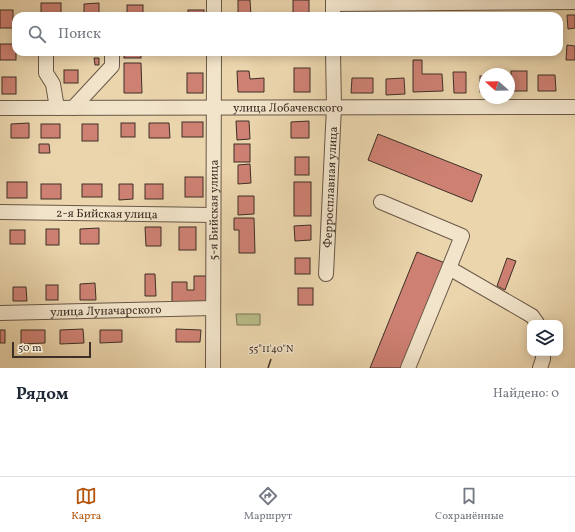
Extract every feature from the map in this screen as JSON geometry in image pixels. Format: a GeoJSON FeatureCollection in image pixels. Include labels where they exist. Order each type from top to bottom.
{"type":"FeatureCollection","features":[{"type":"Feature","properties":{"kind":"street"},"geometry":{"type":"LineString","coordinates":[[214,0],[214,12]]}},
{"type":"Feature","properties":{"kind":"street"},"geometry":{"type":"LineString","coordinates":[[333,7],[575,2]]}},
{"type":"Feature","properties":{"kind":"street"},"geometry":{"type":"LineString","coordinates":[[46,56],[46,73],[52,84],[56,108]]}},
{"type":"Feature","properties":{"kind":"street"},"geometry":{"type":"LineString","coordinates":[[73,108],[112,66],[112,56]]}},
{"type":"Feature","properties":{"kind":"street","name":"5-я Бийская улица"},"geometry":{"type":"LineString","coordinates":[[212,368],[214,56]]}},
{"type":"Feature","properties":{"kind":"street","name":"Ферросплавная улица"},"geometry":{"type":"LineString","coordinates":[[326,274],[334,107],[333,56]]}},
{"type":"Feature","properties":{"kind":"street","name":"улица Лобачевского"},"geometry":{"type":"LineString","coordinates":[[0,108],[575,107]]}},
{"type":"Feature","properties":{"kind":"street"},"geometry":{"type":"LineString","coordinates":[[381,202],[462,236],[408,368]]}},
{"type":"Feature","properties":{"kind":"street","name":"2-я Бийская улица"},"geometry":{"type":"LineString","coordinates":[[0,212],[213,215]]}},
{"type":"Feature","properties":{"kind":"street"},"geometry":{"type":"LineString","coordinates":[[449,268],[532,316],[535,320]]}},
{"type":"Feature","properties":{"kind":"street","name":"улица Луначарского"},"geometry":{"type":"LineString","coordinates":[[0,312],[213,308]]}},
{"type":"Feature","properties":{"kind":"street"},"geometry":{"type":"LineString","coordinates":[[540,368],[543,356]]}},
{"type":"Feature","properties":{"kind":"green space"},"geometry":{"type":"Polygon","coordinates":[[[236,314],[260,314],[260,325],[237,325],[236,314]]]}},
{"type":"Feature","properties":{"kind":"building"},"geometry":{"type":"Polygon","coordinates":[[[238,0],[250,0],[251,12],[238,12],[238,0]]]}},
{"type":"Feature","properties":{"kind":"building"},"geometry":{"type":"Polygon","coordinates":[[[293,0],[309,0],[309,12],[293,12],[293,0]]]}},
{"type":"Feature","properties":{"kind":"building"},"geometry":{"type":"Polygon","coordinates":[[[41,3],[61,3],[61,12],[41,12],[41,3]]]}},
{"type":"Feature","properties":{"kind":"building"},"geometry":{"type":"Polygon","coordinates":[[[99,3],[99,12],[84,12],[84,4],[99,3]]]}},
{"type":"Feature","properties":{"kind":"building"},"geometry":{"type":"Polygon","coordinates":[[[127,5],[143,5],[143,12],[127,12],[127,5]]]}},
{"type":"Feature","properties":{"kind":"building"},"geometry":{"type":"Polygon","coordinates":[[[0,10],[13,10],[12,28],[0,28],[0,10]]]}},
{"type":"Feature","properties":{"kind":"building"},"geometry":{"type":"Polygon","coordinates":[[[188,10],[204,10],[204,12],[188,12],[188,10]]]}},
{"type":"Feature","properties":{"kind":"building"},"geometry":{"type":"Polygon","coordinates":[[[567,15],[575,15],[575,28],[568,29],[567,15]]]}},
{"type":"Feature","properties":{"kind":"building"},"geometry":{"type":"Polygon","coordinates":[[[0,44],[12,44],[12,56],[16,56],[16,60],[0,60],[0,44]]]}},
{"type":"Feature","properties":{"kind":"building"},"geometry":{"type":"Polygon","coordinates":[[[567,45],[575,46],[575,60],[566,60],[567,45]]]}},
{"type":"Feature","properties":{"kind":"building"},"geometry":{"type":"Polygon","coordinates":[[[124,56],[141,56],[141,58],[124,58],[124,56]]]}},
{"type":"Feature","properties":{"kind":"building"},"geometry":{"type":"Polygon","coordinates":[[[94,58],[99,58],[99,65],[95,65],[94,58]]]}},
{"type":"Feature","properties":{"kind":"building"},"geometry":{"type":"Polygon","coordinates":[[[413,60],[422,60],[422,74],[442,74],[443,91],[413,92],[413,60]]]}},
{"type":"Feature","properties":{"kind":"building"},"geometry":{"type":"Polygon","coordinates":[[[124,63],[141,63],[142,93],[124,93],[124,63]]]}},
{"type":"Feature","properties":{"kind":"building"},"geometry":{"type":"Polygon","coordinates":[[[294,68],[310,68],[310,92],[294,92],[294,68]]]}},
{"type":"Feature","properties":{"kind":"building"},"geometry":{"type":"Polygon","coordinates":[[[64,70],[78,70],[78,83],[64,83],[64,70]]]}},
{"type":"Feature","properties":{"kind":"building"},"geometry":{"type":"Polygon","coordinates":[[[237,71],[249,71],[250,79],[264,78],[264,92],[238,92],[237,71]]]}},
{"type":"Feature","properties":{"kind":"building"},"geometry":{"type":"Polygon","coordinates":[[[515,71],[527,71],[527,91],[515,91],[515,71]]]}},
{"type":"Feature","properties":{"kind":"building"},"geometry":{"type":"Polygon","coordinates":[[[453,72],[466,72],[466,93],[454,93],[453,72]]]}},
{"type":"Feature","properties":{"kind":"building"},"geometry":{"type":"Polygon","coordinates":[[[187,73],[203,73],[203,93],[187,93],[187,73]]]}},
{"type":"Feature","properties":{"kind":"building"},"geometry":{"type":"Polygon","coordinates":[[[538,75],[555,75],[556,91],[538,91],[538,75]]]}},
{"type":"Feature","properties":{"kind":"building"},"geometry":{"type":"Polygon","coordinates":[[[2,77],[16,77],[16,94],[2,94],[2,77]]]}},
{"type":"Feature","properties":{"kind":"building"},"geometry":{"type":"Polygon","coordinates":[[[352,78],[373,78],[373,93],[351,93],[352,78]]]}},
{"type":"Feature","properties":{"kind":"building"},"geometry":{"type":"Polygon","coordinates":[[[404,78],[405,94],[386,95],[386,79],[404,78]]]}},
{"type":"Feature","properties":{"kind":"building"},"geometry":{"type":"Polygon","coordinates":[[[236,121],[249,121],[250,139],[237,140],[236,121]]]}},
{"type":"Feature","properties":{"kind":"building"},"geometry":{"type":"Polygon","coordinates":[[[309,121],[309,138],[291,138],[291,122],[309,121]]]}},
{"type":"Feature","properties":{"kind":"building"},"geometry":{"type":"Polygon","coordinates":[[[182,122],[203,122],[203,137],[182,137],[182,122]]]}},
{"type":"Feature","properties":{"kind":"building"},"geometry":{"type":"Polygon","coordinates":[[[29,123],[29,138],[11,138],[11,124],[29,123]]]}},
{"type":"Feature","properties":{"kind":"building"},"geometry":{"type":"Polygon","coordinates":[[[121,123],[135,123],[135,137],[121,137],[121,123]]]}},
{"type":"Feature","properties":{"kind":"building"},"geometry":{"type":"Polygon","coordinates":[[[149,123],[169,123],[170,138],[149,138],[149,123]]]}},
{"type":"Feature","properties":{"kind":"building"},"geometry":{"type":"Polygon","coordinates":[[[41,124],[60,124],[60,138],[41,138],[41,124]]]}},
{"type":"Feature","properties":{"kind":"building"},"geometry":{"type":"Polygon","coordinates":[[[82,124],[98,124],[98,141],[82,141],[82,124]]]}},
{"type":"Feature","properties":{"kind":"building"},"geometry":{"type":"Polygon","coordinates":[[[378,134],[482,175],[472,202],[368,160],[378,134]]]}},
{"type":"Feature","properties":{"kind":"building"},"geometry":{"type":"Polygon","coordinates":[[[39,144],[49,144],[50,153],[39,153],[39,144]]]}},
{"type":"Feature","properties":{"kind":"building"},"geometry":{"type":"Polygon","coordinates":[[[234,144],[250,144],[250,162],[234,162],[234,144]]]}},
{"type":"Feature","properties":{"kind":"building"},"geometry":{"type":"Polygon","coordinates":[[[295,157],[309,157],[309,175],[295,175],[295,157]]]}},
{"type":"Feature","properties":{"kind":"building"},"geometry":{"type":"Polygon","coordinates":[[[250,164],[251,183],[238,184],[238,165],[250,164]]]}},
{"type":"Feature","properties":{"kind":"building"},"geometry":{"type":"Polygon","coordinates":[[[185,177],[203,177],[203,197],[185,197],[185,177]]]}},
{"type":"Feature","properties":{"kind":"building"},"geometry":{"type":"Polygon","coordinates":[[[7,182],[27,182],[27,198],[7,198],[7,182]]]}},
{"type":"Feature","properties":{"kind":"building"},"geometry":{"type":"Polygon","coordinates":[[[294,182],[311,182],[311,216],[294,216],[294,182]]]}},
{"type":"Feature","properties":{"kind":"building"},"geometry":{"type":"Polygon","coordinates":[[[41,184],[61,184],[61,199],[41,199],[41,184]]]}},
{"type":"Feature","properties":{"kind":"building"},"geometry":{"type":"Polygon","coordinates":[[[82,184],[102,184],[102,197],[82,197],[82,184]]]}},
{"type":"Feature","properties":{"kind":"building"},"geometry":{"type":"Polygon","coordinates":[[[119,184],[133,184],[133,199],[119,200],[119,184]]]}},
{"type":"Feature","properties":{"kind":"building"},"geometry":{"type":"Polygon","coordinates":[[[145,184],[163,184],[163,199],[145,199],[145,184]]]}},
{"type":"Feature","properties":{"kind":"building"},"geometry":{"type":"Polygon","coordinates":[[[238,196],[254,196],[254,214],[238,215],[238,196]]]}},
{"type":"Feature","properties":{"kind":"building"},"geometry":{"type":"Polygon","coordinates":[[[234,218],[254,218],[255,253],[239,253],[239,230],[234,230],[234,218]]]}},
{"type":"Feature","properties":{"kind":"building"},"geometry":{"type":"Polygon","coordinates":[[[311,225],[311,240],[295,241],[294,226],[311,225]]]}},
{"type":"Feature","properties":{"kind":"building"},"geometry":{"type":"Polygon","coordinates":[[[145,227],[161,227],[161,246],[146,246],[145,227]]]}},
{"type":"Feature","properties":{"kind":"building"},"geometry":{"type":"Polygon","coordinates":[[[179,227],[196,227],[196,250],[179,250],[179,227]]]}},
{"type":"Feature","properties":{"kind":"building"},"geometry":{"type":"Polygon","coordinates":[[[99,228],[99,244],[80,244],[80,229],[99,228]]]}},
{"type":"Feature","properties":{"kind":"building"},"geometry":{"type":"Polygon","coordinates":[[[46,229],[59,229],[59,245],[46,245],[46,229]]]}},
{"type":"Feature","properties":{"kind":"building"},"geometry":{"type":"Polygon","coordinates":[[[10,230],[25,230],[25,244],[10,244],[10,230]]]}},
{"type":"Feature","properties":{"kind":"building"},"geometry":{"type":"Polygon","coordinates":[[[417,252],[445,263],[403,368],[370,368],[417,252]]]}},
{"type":"Feature","properties":{"kind":"building"},"geometry":{"type":"Polygon","coordinates":[[[295,258],[310,258],[310,274],[295,274],[295,258]]]}},
{"type":"Feature","properties":{"kind":"building"},"geometry":{"type":"Polygon","coordinates":[[[507,258],[516,261],[505,290],[497,286],[507,258]]]}},
{"type":"Feature","properties":{"kind":"building"},"geometry":{"type":"Polygon","coordinates":[[[145,274],[155,274],[156,296],[145,296],[145,274]]]}},
{"type":"Feature","properties":{"kind":"building"},"geometry":{"type":"Polygon","coordinates":[[[194,276],[207,276],[208,302],[172,303],[172,282],[187,282],[187,290],[194,290],[194,276]]]}},
{"type":"Feature","properties":{"kind":"building"},"geometry":{"type":"Polygon","coordinates":[[[95,283],[96,300],[80,300],[80,284],[95,283]]]}},
{"type":"Feature","properties":{"kind":"building"},"geometry":{"type":"Polygon","coordinates":[[[46,285],[58,285],[58,300],[46,300],[46,285]]]}},
{"type":"Feature","properties":{"kind":"building"},"geometry":{"type":"Polygon","coordinates":[[[13,287],[26,287],[27,301],[13,301],[13,287]]]}},
{"type":"Feature","properties":{"kind":"building"},"geometry":{"type":"Polygon","coordinates":[[[298,288],[313,288],[313,305],[298,305],[298,288]]]}},
{"type":"Feature","properties":{"kind":"building"},"geometry":{"type":"Polygon","coordinates":[[[83,329],[84,343],[60,344],[60,330],[83,329]]]}},
{"type":"Feature","properties":{"kind":"building"},"geometry":{"type":"Polygon","coordinates":[[[176,329],[201,330],[200,342],[176,342],[176,329]]]}},
{"type":"Feature","properties":{"kind":"building"},"geometry":{"type":"Polygon","coordinates":[[[0,330],[5,330],[5,343],[0,343],[0,330]]]}},
{"type":"Feature","properties":{"kind":"building"},"geometry":{"type":"Polygon","coordinates":[[[21,330],[45,330],[45,343],[21,344],[21,330]]]}},
{"type":"Feature","properties":{"kind":"building"},"geometry":{"type":"Polygon","coordinates":[[[100,330],[122,330],[122,342],[100,343],[100,330]]]}}]}
